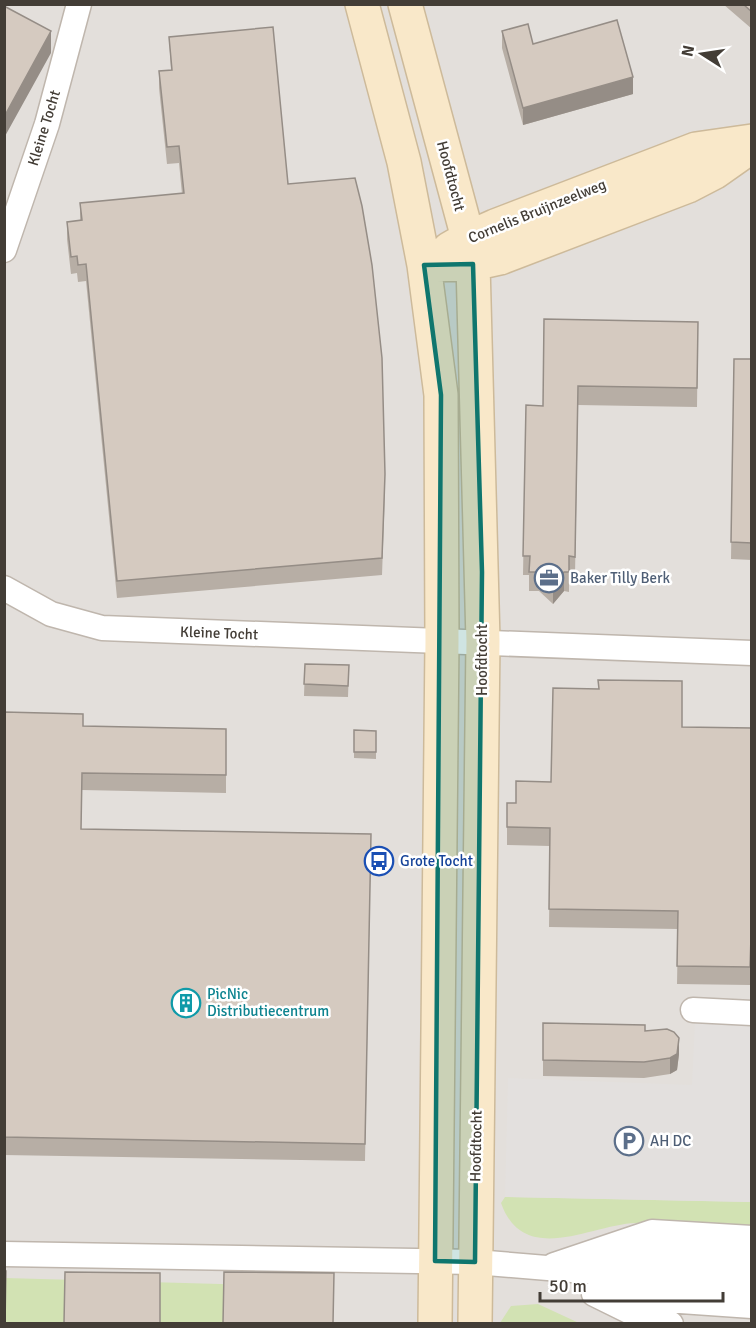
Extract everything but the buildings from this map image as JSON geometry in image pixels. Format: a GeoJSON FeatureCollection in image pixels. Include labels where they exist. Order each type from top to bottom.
{"type":"FeatureCollection","features":[{"type":"Feature","properties":{"kind":"main road"},"geometry":{"type":"LineString","coordinates":[[362,4],[404,162],[424,265],[441,395],[442,641],[435,1323]]}},
{"type":"Feature","properties":{"kind":"main road","name":"Hoofdtocht"},"geometry":{"type":"LineString","coordinates":[[405,4],[470,251],[483,641],[475,1323]]}},
{"type":"Feature","properties":{"kind":"main road","name":"Cornelis Bruijnzeelweg"},"geometry":{"type":"LineString","coordinates":[[424,265],[470,251],[696,149],[752,141]]}},
{"type":"Feature","properties":{"kind":"main road","name":"Cornelis Bruijnzeelweg"},"geometry":{"type":"LineString","coordinates":[[470,251],[500,258],[688,186],[715,172],[752,146]]}},
{"type":"Feature","properties":{"kind":"street","name":"Kleine Tocht"},"geometry":{"type":"LineString","coordinates":[[4,250],[47,124],[79,4]]}},
{"type":"Feature","properties":{"kind":"street","name":"Kleine Tocht"},"geometry":{"type":"LineString","coordinates":[[4,588],[51,614],[102,628],[483,641]]}},
{"type":"Feature","properties":{"kind":"street"},"geometry":{"type":"LineString","coordinates":[[483,641],[752,653]]}},
{"type":"Feature","properties":{"kind":"street"},"geometry":{"type":"LineString","coordinates":[[693,1010],[752,1013]]}},
{"type":"Feature","properties":{"kind":"street"},"geometry":{"type":"LineString","coordinates":[[543,1269],[652,1232],[752,1238]]}},
{"type":"Feature","properties":{"kind":"street"},"geometry":{"type":"LineString","coordinates":[[4,1254],[475,1262],[752,1284]]}},
{"type":"Feature","properties":{"kind":"street"},"geometry":{"type":"LineString","coordinates":[[543,1269],[646,1255],[752,1262]]}},
{"type":"Feature","properties":{"kind":"street"},"geometry":{"type":"LineString","coordinates":[[543,1269],[652,1299],[752,1306]]}},
{"type":"Feature","properties":{"kind":"street"},"geometry":{"type":"LineString","coordinates":[[543,1269],[651,1322],[671,1323]]}},
{"type":"Feature","properties":{"kind":"highlighted area"},"geometry":{"type":"Polygon","coordinates":[[[473,264],[482,572],[475,1262],[435,1261],[441,395],[424,265],[473,264]]]}},
{"type":"Feature","properties":{"kind":"shaded area"},"geometry":{"type":"Polygon","coordinates":[[[5,5],[751,5],[751,1323],[5,1324],[5,5]]]}},
{"type":"Feature","properties":{"kind":"shaded area","name":"AH DC"},"geometry":{"type":"Polygon","coordinates":[[[695,1021],[751,1025],[751,1202],[505,1197],[508,1078],[692,1085],[695,1021]]]}},
{"type":"Feature","properties":{"kind":"green space"},"geometry":{"type":"Polygon","coordinates":[[[505,1197],[751,1202],[751,1230],[636,1223],[561,1238],[542,1238],[526,1234],[512,1223],[501,1203],[505,1197]]]}},
{"type":"Feature","properties":{"kind":"green space"},"geometry":{"type":"Polygon","coordinates":[[[5,1278],[332,1287],[332,1323],[5,1324],[5,1278]]]}},
{"type":"Feature","properties":{"kind":"green space"},"geometry":{"type":"Polygon","coordinates":[[[538,1304],[579,1323],[500,1323],[511,1306],[538,1304]]]}},
{"type":"Feature","properties":{"kind":"place","name":"Baker Tilly Berk"},"geometry":{"type":"Point","coordinates":[549,578]}},
{"type":"Feature","properties":{"kind":"place","name":"Grote Tocht"},"geometry":{"type":"Point","coordinates":[379,861]}},
{"type":"Feature","properties":{"kind":"place","name":"PicNic Distributiecentrum"},"geometry":{"type":"Point","coordinates":[186,1003]}},
{"type":"Feature","properties":{"kind":"place","name":"AH DC"},"geometry":{"type":"Point","coordinates":[629,1141]}}]}
